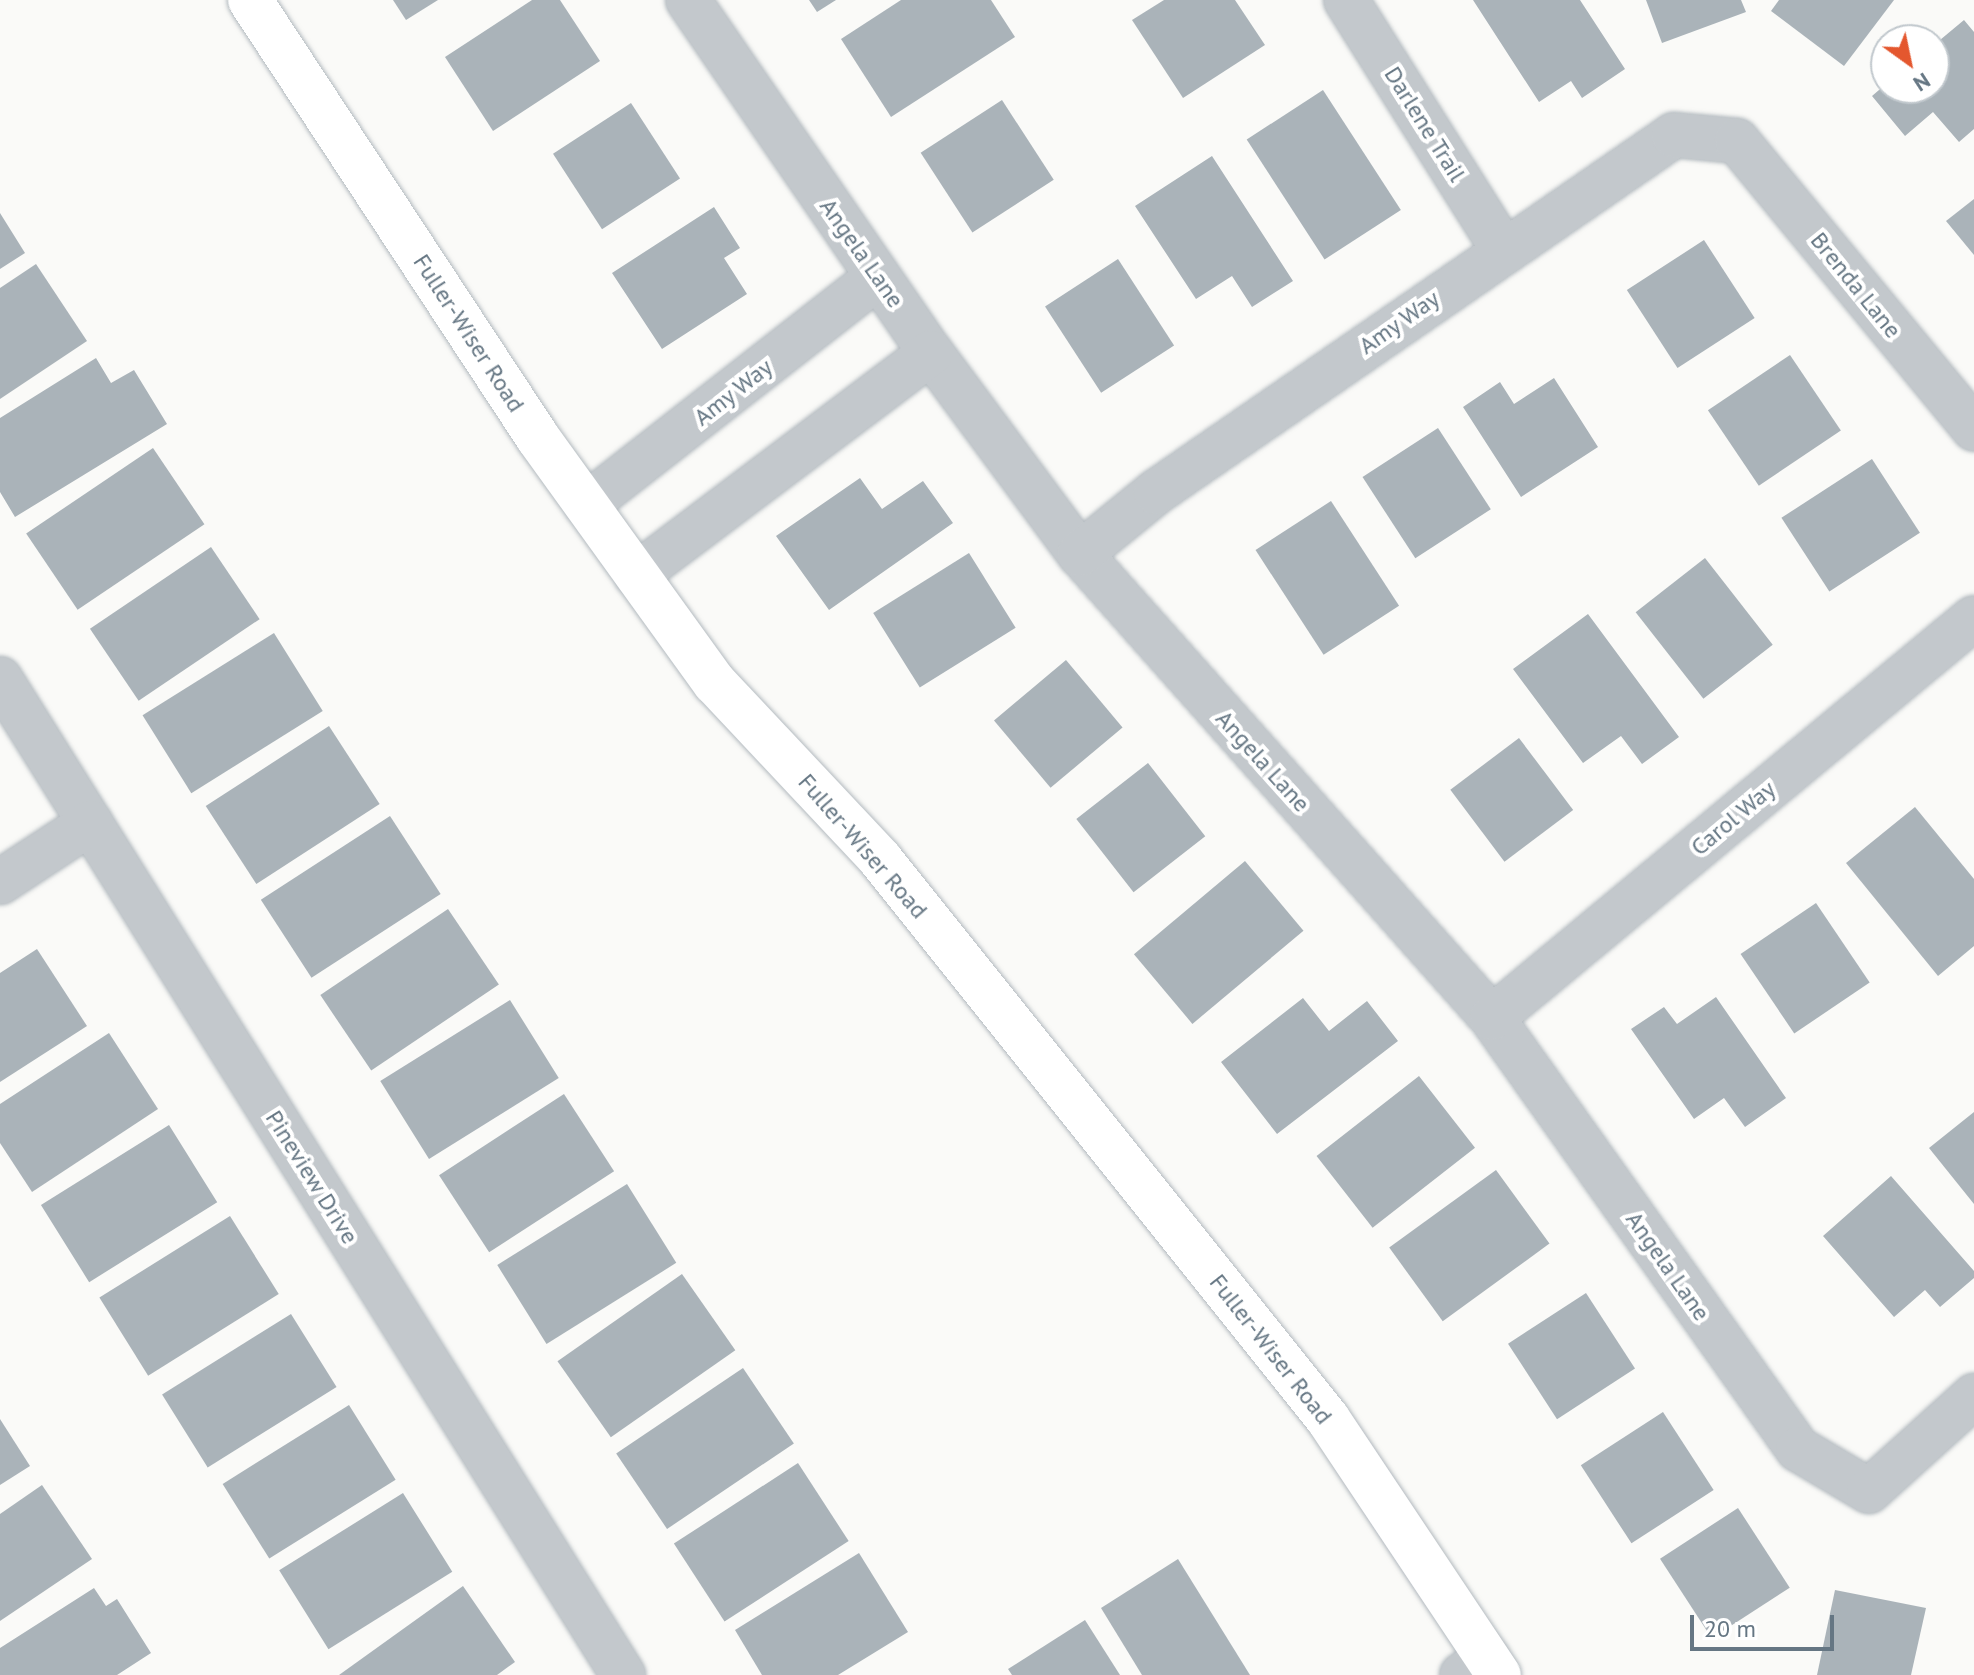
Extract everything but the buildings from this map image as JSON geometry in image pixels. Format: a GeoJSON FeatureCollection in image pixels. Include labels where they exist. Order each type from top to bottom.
{"type":"FeatureCollection","features":[{"type":"Feature","properties":{"kind":"street","name":"Fuller-Wiser Road"},"geometry":{"type":"LineString","coordinates":[[250,0],[586,505],[715,683],[880,859],[1328,1419],[1483,1669]]}},
{"type":"Feature","properties":{"kind":"street","name":"Angela Lane"},"geometry":{"type":"LineString","coordinates":[[688,0],[931,353],[1080,554],[1492,1018],[1798,1449],[1869,1491],[1974,1396]]}},
{"type":"Feature","properties":{"kind":"street","name":"Darlene Trail"},"geometry":{"type":"LineString","coordinates":[[1346,0],[1503,249]]}},
{"type":"Feature","properties":{"kind":"street","name":"Amy Way"},"geometry":{"type":"LineString","coordinates":[[1080,554],[1156,492],[1503,249],[1674,135],[1737,141]]}},
{"type":"Feature","properties":{"kind":"street","name":"Brenda Lane"},"geometry":{"type":"LineString","coordinates":[[1737,141],[1974,429]]}},
{"type":"Feature","properties":{"kind":"street","name":"Amy Way"},"geometry":{"type":"LineString","coordinates":[[586,505],[878,277]]}},
{"type":"Feature","properties":{"kind":"street"},"geometry":{"type":"LineString","coordinates":[[636,575],[931,353]]}},
{"type":"Feature","properties":{"kind":"street","name":"Carol Way"},"geometry":{"type":"LineString","coordinates":[[1492,1018],[1974,618]]}},
{"type":"Feature","properties":{"kind":"street","name":"Pineview Drive"},"geometry":{"type":"LineString","coordinates":[[0,679],[623,1675]]}},
{"type":"Feature","properties":{"kind":"street"},"geometry":{"type":"LineString","coordinates":[[0,882],[90,823]]}}]}
